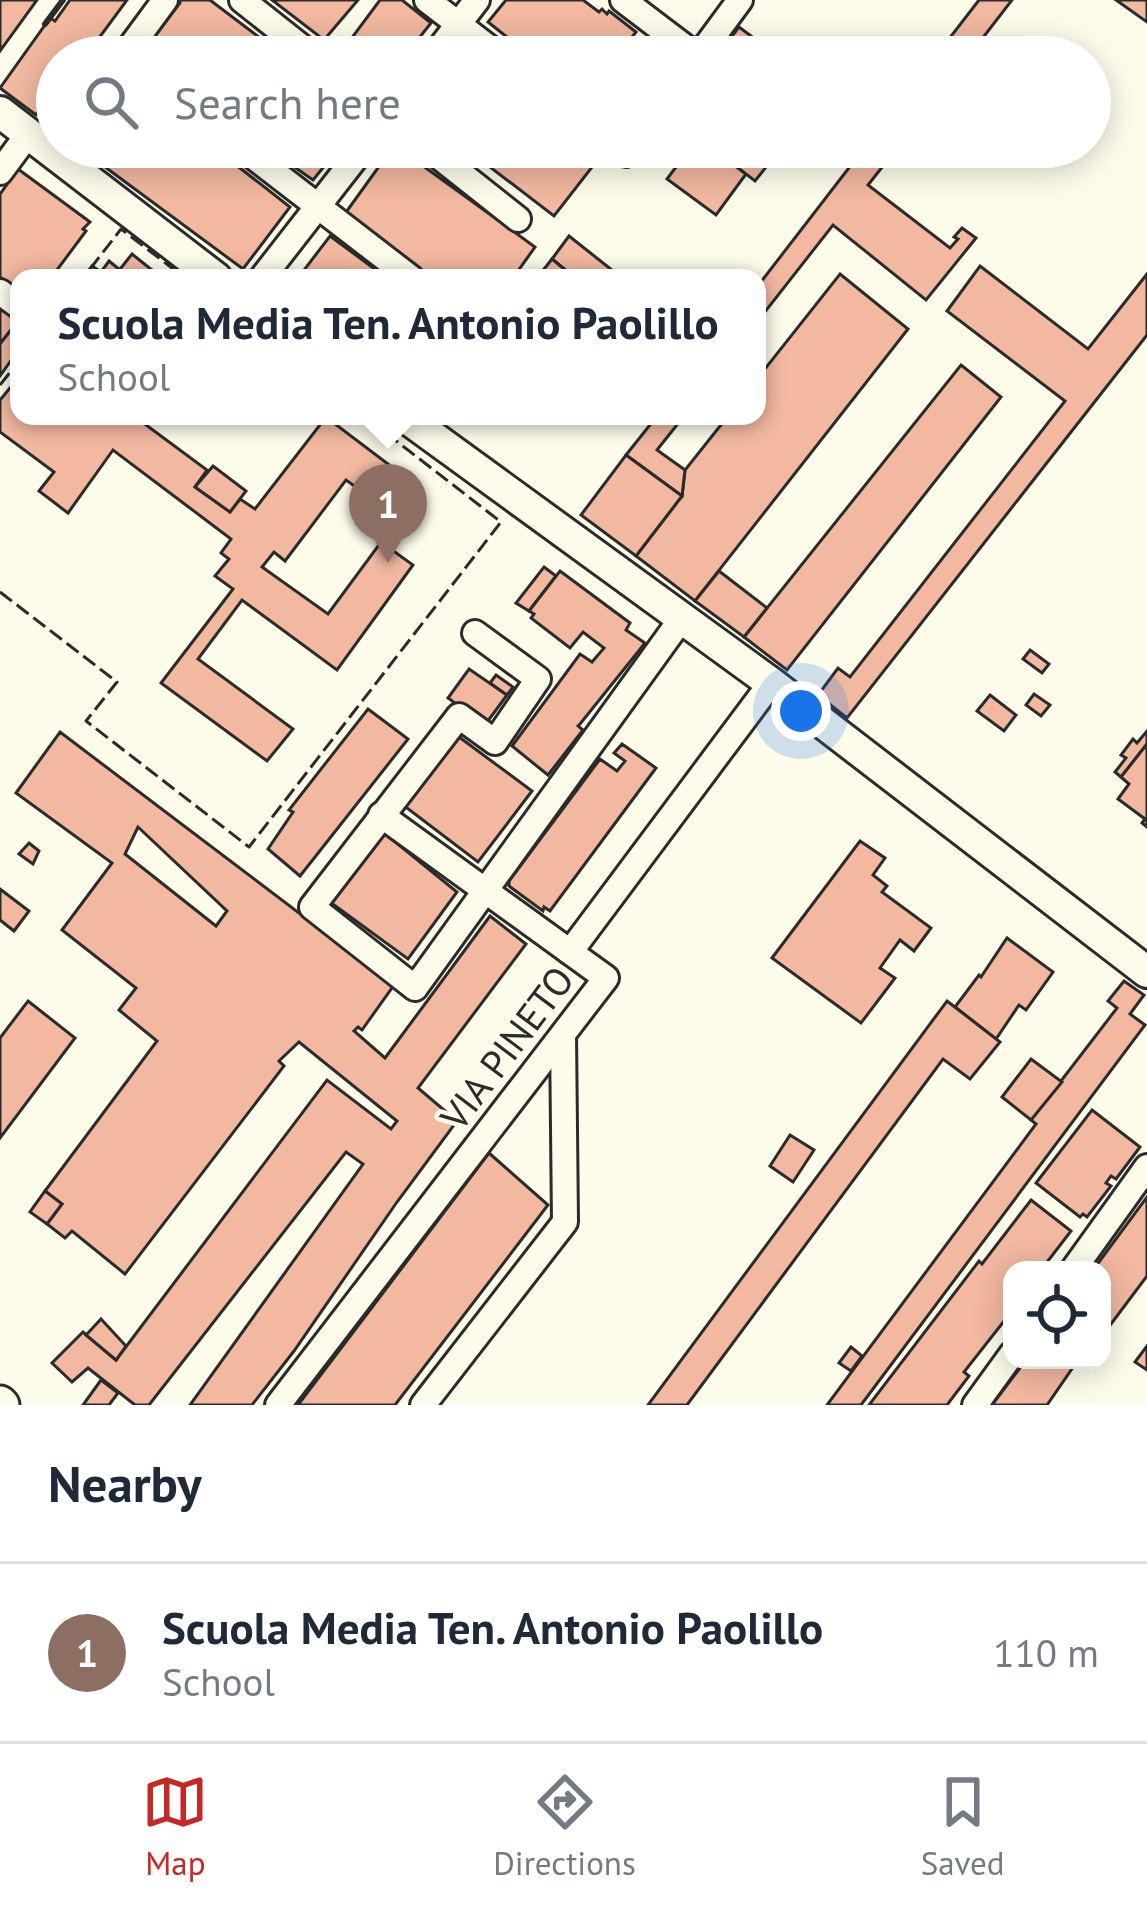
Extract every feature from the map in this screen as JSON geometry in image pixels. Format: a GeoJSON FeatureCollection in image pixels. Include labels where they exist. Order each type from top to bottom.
{"type":"FeatureCollection","features":[{"type":"Feature","properties":{"kind":"street"},"geometry":{"type":"LineString","coordinates":[[139,36],[165,0]]}},
{"type":"Feature","properties":{"kind":"street"},"geometry":{"type":"LineString","coordinates":[[242,0],[287,36]]}},
{"type":"Feature","properties":{"kind":"street"},"geometry":{"type":"LineString","coordinates":[[428,0],[474,36]]}},
{"type":"Feature","properties":{"kind":"street"},"geometry":{"type":"LineString","coordinates":[[449,36],[477,0]]}},
{"type":"Feature","properties":{"kind":"street"},"geometry":{"type":"LineString","coordinates":[[622,0],[670,36]]}},
{"type":"Feature","properties":{"kind":"street"},"geometry":{"type":"LineString","coordinates":[[713,36],[740,0]]}},
{"type":"Feature","properties":{"kind":"street"},"geometry":{"type":"LineString","coordinates":[[0,112],[36,137]]}},
{"type":"Feature","properties":{"kind":"street"},"geometry":{"type":"LineString","coordinates":[[0,172],[36,150]]}},
{"type":"Feature","properties":{"kind":"street"},"geometry":{"type":"LineString","coordinates":[[76,168],[205,269]]}},
{"type":"Feature","properties":{"kind":"street"},"geometry":{"type":"LineString","coordinates":[[268,168],[399,269]]}},
{"type":"Feature","properties":{"kind":"street"},"geometry":{"type":"LineString","coordinates":[[269,269],[348,168]]}},
{"type":"Feature","properties":{"kind":"street"},"geometry":{"type":"LineString","coordinates":[[454,168],[518,219]]}},
{"type":"Feature","properties":{"kind":"street"},"geometry":{"type":"LineString","coordinates":[[416,425],[771,683],[1147,972]]}},
{"type":"Feature","properties":{"kind":"street"},"geometry":{"type":"LineString","coordinates":[[475,633],[538,679],[496,742],[459,716],[312,907],[415,988],[682,618]]}},
{"type":"Feature","properties":{"kind":"street","name":"VIA PINETO"},"geometry":{"type":"LineString","coordinates":[[278,1405],[606,978],[570,952],[771,683]]}},
{"type":"Feature","properties":{"kind":"street"},"geometry":{"type":"LineString","coordinates":[[381,815],[570,952]]}},
{"type":"Feature","properties":{"kind":"street"},"geometry":{"type":"LineString","coordinates":[[423,1405],[566,1222],[563,1035]]}},
{"type":"Feature","properties":{"kind":"street"},"geometry":{"type":"LineString","coordinates":[[1079,1261],[1147,1167]]}},
{"type":"Feature","properties":{"kind":"street"},"geometry":{"type":"LineString","coordinates":[[975,1405],[1003,1366]]}},
{"type":"Feature","properties":{"kind":"building"},"geometry":{"type":"Polygon","coordinates":[[[0,0],[37,0],[0,51],[0,0]]]}},
{"type":"Feature","properties":{"kind":"building"},"geometry":{"type":"Polygon","coordinates":[[[70,0],[127,0],[100,36],[37,36],[50,18],[55,21],[70,0]]]}},
{"type":"Feature","properties":{"kind":"building"},"geometry":{"type":"Polygon","coordinates":[[[177,0],[210,0],[257,36],[155,36],[180,3],[177,0]]]}},
{"type":"Feature","properties":{"kind":"building"},"geometry":{"type":"Polygon","coordinates":[[[272,0],[358,0],[327,36],[319,36],[272,0]]]}},
{"type":"Feature","properties":{"kind":"building"},"geometry":{"type":"Polygon","coordinates":[[[380,0],[402,0],[431,23],[421,36],[353,36],[380,0]]]}},
{"type":"Feature","properties":{"kind":"building"},"geometry":{"type":"Polygon","coordinates":[[[506,0],[583,0],[599,12],[609,11],[636,32],[633,36],[506,36],[488,22],[506,0]]]}},
{"type":"Feature","properties":{"kind":"building"},"geometry":{"type":"Polygon","coordinates":[[[979,0],[1012,0],[984,36],[951,36],[979,0]]]}},
{"type":"Feature","properties":{"kind":"building"},"geometry":{"type":"Polygon","coordinates":[[[1116,0],[1147,0],[1147,22],[1116,0]]]}},
{"type":"Feature","properties":{"kind":"building"},"geometry":{"type":"Polygon","coordinates":[[[36,38],[36,115],[0,88],[36,38]]]}},
{"type":"Feature","properties":{"kind":"building"},"geometry":{"type":"Polygon","coordinates":[[[106,168],[240,168],[290,207],[243,269],[106,168]]]}},
{"type":"Feature","properties":{"kind":"building"},"geometry":{"type":"Polygon","coordinates":[[[296,168],[323,168],[313,180],[296,168]]]}},
{"type":"Feature","properties":{"kind":"building"},"geometry":{"type":"Polygon","coordinates":[[[378,168],[426,168],[535,247],[519,269],[419,269],[344,215],[378,168]]]}},
{"type":"Feature","properties":{"kind":"building"},"geometry":{"type":"Polygon","coordinates":[[[491,168],[591,168],[554,216],[491,168]]]}},
{"type":"Feature","properties":{"kind":"building"},"geometry":{"type":"Polygon","coordinates":[[[675,168],[738,168],[746,174],[716,215],[667,179],[675,168]]]}},
{"type":"Feature","properties":{"kind":"building"},"geometry":{"type":"Polygon","coordinates":[[[738,168],[765,168],[755,181],[738,168]]]}},
{"type":"Feature","properties":{"kind":"building"},"geometry":{"type":"Polygon","coordinates":[[[849,168],[881,168],[868,185],[950,248],[962,228],[976,238],[926,300],[833,225],[766,311],[766,275],[849,168]]]}},
{"type":"Feature","properties":{"kind":"building"},"geometry":{"type":"Polygon","coordinates":[[[18,169],[90,222],[58,269],[10,269],[10,285],[0,277],[0,194],[18,169]]]}},
{"type":"Feature","properties":{"kind":"building"},"geometry":{"type":"Polygon","coordinates":[[[330,236],[375,269],[305,269],[330,236]]]}},
{"type":"Feature","properties":{"kind":"building"},"geometry":{"type":"Polygon","coordinates":[[[569,236],[611,269],[564,269],[552,259],[569,236]]]}},
{"type":"Feature","properties":{"kind":"building"},"geometry":{"type":"Polygon","coordinates":[[[132,254],[151,269],[120,269],[132,254]]]}},
{"type":"Feature","properties":{"kind":"building"},"geometry":{"type":"Polygon","coordinates":[[[552,259],[564,269],[544,269],[552,259]]]}},
{"type":"Feature","properties":{"kind":"building"},"geometry":{"type":"Polygon","coordinates":[[[980,266],[1088,349],[1147,274],[1147,335],[847,718],[818,695],[838,668],[850,677],[1065,401],[947,311],[980,266]]]}},
{"type":"Feature","properties":{"kind":"building"},"geometry":{"type":"Polygon","coordinates":[[[840,274],[908,329],[695,601],[636,556],[682,496],[685,470],[721,425],[766,425],[766,368],[840,274]]]}},
{"type":"Feature","properties":{"kind":"building"},"geometry":{"type":"Polygon","coordinates":[[[0,305],[10,313],[10,331],[0,344],[0,305]]]}},
{"type":"Feature","properties":{"kind":"building"},"geometry":{"type":"Polygon","coordinates":[[[10,331],[10,362],[0,376],[0,344],[10,331]]]}},
{"type":"Feature","properties":{"kind":"building"},"geometry":{"type":"Polygon","coordinates":[[[961,365],[1001,397],[787,670],[744,637],[961,365]]]}},
{"type":"Feature","properties":{"kind":"building"},"geometry":{"type":"Polygon","coordinates":[[[10,388],[10,425],[146,425],[207,470],[195,487],[230,512],[240,499],[255,509],[320,425],[337,425],[396,470],[374,500],[346,480],[285,561],[274,552],[262,567],[328,614],[381,542],[413,565],[337,670],[242,600],[198,659],[293,729],[267,761],[161,683],[233,589],[215,576],[229,559],[221,553],[231,539],[113,450],[68,513],[39,491],[54,472],[0,432],[0,400],[10,388]]]}},
{"type":"Feature","properties":{"kind":"building"},"geometry":{"type":"Polygon","coordinates":[[[650,425],[677,425],[657,450],[685,470],[682,496],[626,455],[650,425]]]}},
{"type":"Feature","properties":{"kind":"building"},"geometry":{"type":"Polygon","coordinates":[[[626,455],[682,496],[636,556],[581,515],[626,455]]]}},
{"type":"Feature","properties":{"kind":"building"},"geometry":{"type":"Polygon","coordinates":[[[213,466],[246,491],[230,512],[195,487],[213,466]]]}},
{"type":"Feature","properties":{"kind":"building"},"geometry":{"type":"Polygon","coordinates":[[[544,567],[556,576],[529,611],[516,603],[544,567]]]}},
{"type":"Feature","properties":{"kind":"building"},"geometry":{"type":"Polygon","coordinates":[[[560,571],[630,623],[626,630],[645,643],[578,726],[583,730],[548,775],[512,746],[580,654],[592,662],[604,648],[583,632],[570,648],[531,618],[534,614],[529,611],[560,571]]]}},
{"type":"Feature","properties":{"kind":"building"},"geometry":{"type":"Polygon","coordinates":[[[719,571],[767,608],[744,637],[695,601],[719,571]]]}},
{"type":"Feature","properties":{"kind":"building"},"geometry":{"type":"Polygon","coordinates":[[[1030,650],[1049,664],[1042,673],[1023,659],[1030,650]]]}},
{"type":"Feature","properties":{"kind":"building"},"geometry":{"type":"Polygon","coordinates":[[[469,669],[507,695],[485,725],[448,698],[469,669]]]}},
{"type":"Feature","properties":{"kind":"building"},"geometry":{"type":"Polygon","coordinates":[[[496,675],[513,687],[507,695],[490,683],[496,675]]]}},
{"type":"Feature","properties":{"kind":"building"},"geometry":{"type":"Polygon","coordinates":[[[1034,694],[1050,705],[1041,716],[1026,705],[1034,694]]]}},
{"type":"Feature","properties":{"kind":"building"},"geometry":{"type":"Polygon","coordinates":[[[990,695],[1016,715],[1004,731],[977,711],[990,695]]]}},
{"type":"Feature","properties":{"kind":"building"},"geometry":{"type":"Polygon","coordinates":[[[368,709],[408,739],[300,876],[268,849],[293,812],[289,810],[368,709]]]}},
{"type":"Feature","properties":{"kind":"building"},"geometry":{"type":"Polygon","coordinates":[[[1147,731],[1147,744],[1121,777],[1115,772],[1126,758],[1121,755],[1133,739],[1137,743],[1147,731]]]}},
{"type":"Feature","properties":{"kind":"building"},"geometry":{"type":"Polygon","coordinates":[[[60,732],[394,985],[362,1030],[354,1031],[385,1058],[490,916],[526,944],[418,1088],[457,1121],[252,1405],[190,1405],[363,1164],[346,1152],[149,1405],[135,1405],[88,1368],[72,1382],[52,1363],[83,1332],[116,1360],[327,1080],[391,1129],[397,1121],[299,1042],[279,1061],[284,1066],[125,1274],[72,1231],[65,1238],[47,1224],[62,1204],[45,1191],[157,1041],[119,1010],[136,988],[62,930],[112,863],[16,793],[60,732]],[[138,827],[125,854],[216,926],[227,911],[138,827]]]}},
{"type":"Feature","properties":{"kind":"building"},"geometry":{"type":"Polygon","coordinates":[[[455,734],[532,791],[478,862],[403,805],[455,734]]]}},
{"type":"Feature","properties":{"kind":"building"},"geometry":{"type":"Polygon","coordinates":[[[622,744],[656,768],[550,911],[544,907],[543,911],[509,886],[509,881],[600,759],[617,771],[625,761],[614,753],[622,744]]]}},
{"type":"Feature","properties":{"kind":"building"},"geometry":{"type":"Polygon","coordinates":[[[1147,744],[1147,827],[1142,823],[1145,819],[1118,799],[1129,784],[1121,777],[1147,744]]]}},
{"type":"Feature","properties":{"kind":"building"},"geometry":{"type":"Polygon","coordinates":[[[383,832],[457,892],[408,959],[330,902],[383,832]]]}},
{"type":"Feature","properties":{"kind":"building"},"geometry":{"type":"Polygon","coordinates":[[[860,841],[885,858],[873,875],[887,886],[882,892],[931,928],[914,951],[900,940],[880,968],[895,978],[861,1023],[772,958],[860,841]]]}},
{"type":"Feature","properties":{"kind":"building"},"geometry":{"type":"Polygon","coordinates":[[[29,843],[39,851],[33,864],[19,854],[29,843]]]}},
{"type":"Feature","properties":{"kind":"building"},"geometry":{"type":"Polygon","coordinates":[[[0,889],[29,911],[14,931],[0,920],[0,889]]]}},
{"type":"Feature","properties":{"kind":"building"},"geometry":{"type":"Polygon","coordinates":[[[1007,938],[1053,972],[1026,1010],[1019,1005],[996,1039],[955,1007],[1007,938]]]}},
{"type":"Feature","properties":{"kind":"building"},"geometry":{"type":"Polygon","coordinates":[[[1124,981],[1144,995],[1130,1014],[1145,1025],[861,1405],[827,1405],[1036,1124],[1031,1120],[1117,1008],[1108,1001],[1124,981]]]}},
{"type":"Feature","properties":{"kind":"building"},"geometry":{"type":"Polygon","coordinates":[[[28,1001],[75,1038],[0,1138],[0,1038],[28,1001]]]}},
{"type":"Feature","properties":{"kind":"building"},"geometry":{"type":"Polygon","coordinates":[[[947,1001],[1000,1042],[970,1079],[943,1059],[687,1405],[648,1405],[947,1001]]]}},
{"type":"Feature","properties":{"kind":"building"},"geometry":{"type":"Polygon","coordinates":[[[1031,1059],[1062,1082],[1031,1120],[1002,1097],[1031,1059]]]}},
{"type":"Feature","properties":{"kind":"building"},"geometry":{"type":"Polygon","coordinates":[[[1092,1110],[1140,1147],[1116,1179],[1111,1176],[1106,1183],[1111,1186],[1087,1217],[1080,1217],[1036,1183],[1092,1110]]]}},
{"type":"Feature","properties":{"kind":"building"},"geometry":{"type":"Polygon","coordinates":[[[790,1135],[814,1150],[793,1182],[770,1166],[790,1135]]]}},
{"type":"Feature","properties":{"kind":"building"},"geometry":{"type":"Polygon","coordinates":[[[489,1153],[548,1205],[395,1405],[298,1405],[489,1153]]]}},
{"type":"Feature","properties":{"kind":"building"},"geometry":{"type":"Polygon","coordinates":[[[45,1191],[62,1204],[47,1224],[30,1212],[45,1191]]]}},
{"type":"Feature","properties":{"kind":"building"},"geometry":{"type":"Polygon","coordinates":[[[1147,1197],[1147,1276],[1111,1324],[1111,1261],[1100,1261],[1147,1197]]]}},
{"type":"Feature","properties":{"kind":"building"},"geometry":{"type":"Polygon","coordinates":[[[1031,1200],[1071,1231],[1048,1261],[1003,1261],[1003,1322],[964,1372],[969,1376],[947,1405],[869,1405],[979,1261],[982,1264],[1031,1200]]]}},
{"type":"Feature","properties":{"kind":"building"},"geometry":{"type":"Polygon","coordinates":[[[101,1319],[126,1346],[116,1360],[86,1335],[101,1319]]]}},
{"type":"Feature","properties":{"kind":"building"},"geometry":{"type":"Polygon","coordinates":[[[1147,1346],[1147,1370],[1135,1362],[1147,1346]]]}},
{"type":"Feature","properties":{"kind":"building"},"geometry":{"type":"Polygon","coordinates":[[[851,1347],[862,1356],[851,1371],[839,1363],[851,1347]]]}},
{"type":"Feature","properties":{"kind":"building"},"geometry":{"type":"Polygon","coordinates":[[[1019,1369],[1072,1369],[1047,1405],[992,1405],[1019,1369]]]}},
{"type":"Feature","properties":{"kind":"building"},"geometry":{"type":"Polygon","coordinates":[[[101,1380],[118,1393],[109,1405],[83,1405],[101,1380]]]}},
{"type":"Feature","properties":{"kind":"fence"},"geometry":{"type":"LineString","coordinates":[[90,269],[121,229],[173,269]]}},
{"type":"Feature","properties":{"kind":"fence"},"geometry":{"type":"LineString","coordinates":[[0,385],[10,372]]}},
{"type":"Feature","properties":{"kind":"fence"},"geometry":{"type":"LineString","coordinates":[[0,592],[117,682],[86,721],[249,847],[501,522],[376,425]]}},
{"type":"Feature","properties":{"kind":"wall"},"geometry":{"type":"LineString","coordinates":[[45,24],[63,0]]}},
{"type":"Feature","properties":{"kind":"place","name":"Scuola Media Ten. Antonio Paolillo"},"geometry":{"type":"Point","coordinates":[388,563]}}]}
